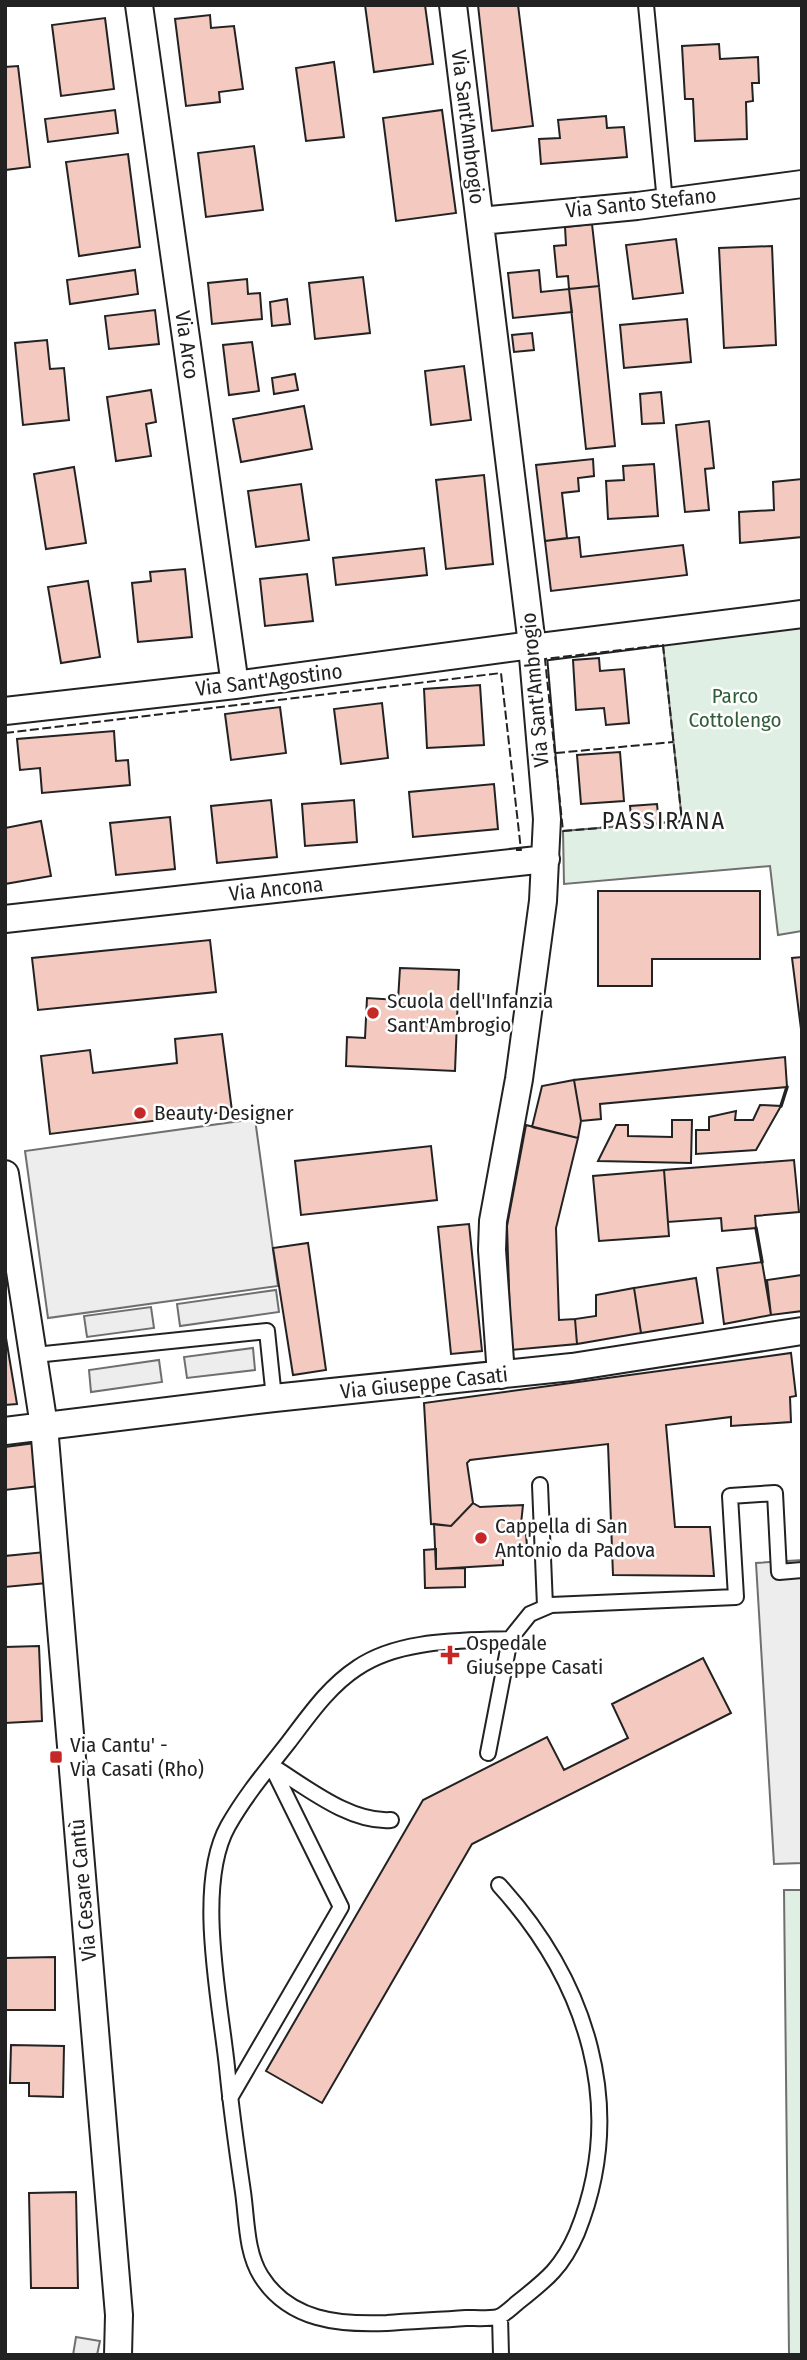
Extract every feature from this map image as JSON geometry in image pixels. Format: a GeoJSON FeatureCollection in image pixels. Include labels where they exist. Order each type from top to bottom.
{"type":"FeatureCollection","features":[{"type":"Feature","properties":{"kind":"street","name":"Via Arco"},"geometry":{"type":"LineString","coordinates":[[139,5],[235,685]]}},
{"type":"Feature","properties":{"kind":"street","name":"Via Sant'Ambrogio"},"geometry":{"type":"LineString","coordinates":[[453,5],[532,647],[547,819],[546,859],[519,1079],[493,1221],[492,1250],[501,1375]]}},
{"type":"Feature","properties":{"kind":"street","name":"Via Santo Stefano"},"geometry":{"type":"LineString","coordinates":[[480,221],[665,202],[802,184]]}},
{"type":"Feature","properties":{"kind":"street","name":"Via Sant'Agostino"},"geometry":{"type":"LineString","coordinates":[[5,711],[802,614]]}},
{"type":"Feature","properties":{"kind":"street","name":"Via Ancona"},"geometry":{"type":"LineString","coordinates":[[5,919],[546,859]]}},
{"type":"Feature","properties":{"kind":"street","name":"Via Cesare Cantù"},"geometry":{"type":"LineString","coordinates":[[5,1174],[44,1426],[119,2315],[118,2355]]}},
{"type":"Feature","properties":{"kind":"street","name":"Via Giuseppe Casati"},"geometry":{"type":"LineString","coordinates":[[5,1431],[274,1398],[501,1375],[802,1331]]}},
{"type":"Feature","properties":{"kind":"lane"},"geometry":{"type":"LineString","coordinates":[[646,5],[665,202]]}},
{"type":"Feature","properties":{"kind":"lane"},"geometry":{"type":"LineString","coordinates":[[35,1355],[267,1331],[274,1398]]}},
{"type":"Feature","properties":{"kind":"lane"},"geometry":{"type":"LineString","coordinates":[[540,1485],[545,1606]]}},
{"type":"Feature","properties":{"kind":"lane"},"geometry":{"type":"LineString","coordinates":[[488,1754],[510,1639],[530,1614],[545,1606],[736,1597],[730,1496],[775,1493],[779,1572],[802,1570]]}},
{"type":"Feature","properties":{"kind":"lane"},"geometry":{"type":"LineString","coordinates":[[499,1885],[545,1942],[576,2002],[594,2058],[601,2117],[587,2208],[569,2252],[556,2272],[500,2317],[341,2323],[309,2315],[277,2295],[261,2275],[251,2254],[230,2098],[212,1922],[212,1877],[219,1842],[247,1794],[318,1703],[359,1666],[411,1647],[510,1639]]}},
{"type":"Feature","properties":{"kind":"lane"},"geometry":{"type":"LineString","coordinates":[[271,1765],[324,1798],[364,1817],[391,1820]]}},
{"type":"Feature","properties":{"kind":"lane"},"geometry":{"type":"LineString","coordinates":[[230,2098],[341,1907],[271,1765]]}},
{"type":"Feature","properties":{"kind":"lane"},"geometry":{"type":"LineString","coordinates":[[500,2317],[501,2355]]}},
{"type":"Feature","properties":{"kind":"green space","name":"Parco Cottolengo"},"geometry":{"type":"Polygon","coordinates":[[[802,626],[802,931],[778,935],[770,866],[564,884],[563,831],[682,821],[663,645],[802,626]]]}},
{"type":"Feature","properties":{"kind":"green space"},"geometry":{"type":"Polygon","coordinates":[[[784,1890],[802,1890],[802,2355],[789,2355],[784,1890]]]}},
{"type":"Feature","properties":{"kind":"shaded area"},"geometry":{"type":"Polygon","coordinates":[[[255,1119],[278,1286],[48,1318],[25,1151],[255,1119]]]}},
{"type":"Feature","properties":{"kind":"shaded area"},"geometry":{"type":"Polygon","coordinates":[[[276,1290],[279,1312],[180,1326],[177,1304],[276,1290]]]}},
{"type":"Feature","properties":{"kind":"shaded area"},"geometry":{"type":"Polygon","coordinates":[[[151,1307],[154,1328],[87,1337],[84,1316],[151,1307]]]}},
{"type":"Feature","properties":{"kind":"shaded area"},"geometry":{"type":"Polygon","coordinates":[[[253,1348],[255,1370],[187,1378],[184,1357],[253,1348]]]}},
{"type":"Feature","properties":{"kind":"shaded area"},"geometry":{"type":"Polygon","coordinates":[[[159,1360],[162,1382],[91,1392],[89,1370],[159,1360]]]}},
{"type":"Feature","properties":{"kind":"shaded area"},"geometry":{"type":"Polygon","coordinates":[[[802,1560],[802,1863],[774,1864],[756,1563],[802,1560]]]}},
{"type":"Feature","properties":{"kind":"shaded area"},"geometry":{"type":"Polygon","coordinates":[[[76,2337],[100,2341],[97,2355],[73,2355],[76,2337]]]}},
{"type":"Feature","properties":{"kind":"building"},"geometry":{"type":"Polygon","coordinates":[[[365,5],[425,5],[433,64],[374,72],[365,5]]]}},
{"type":"Feature","properties":{"kind":"building"},"geometry":{"type":"Polygon","coordinates":[[[478,5],[518,5],[533,126],[492,131],[478,5]]]}},
{"type":"Feature","properties":{"kind":"building"},"geometry":{"type":"Polygon","coordinates":[[[210,15],[211,28],[234,26],[243,89],[219,92],[220,102],[186,106],[175,19],[210,15]]]}},
{"type":"Feature","properties":{"kind":"building"},"geometry":{"type":"Polygon","coordinates":[[[105,18],[114,89],[61,96],[52,25],[105,18]]]}},
{"type":"Feature","properties":{"kind":"building"},"geometry":{"type":"Polygon","coordinates":[[[719,44],[720,59],[758,57],[759,83],[752,83],[753,101],[746,102],[747,139],[695,141],[693,99],[685,99],[682,46],[719,44]]]}},
{"type":"Feature","properties":{"kind":"building"},"geometry":{"type":"Polygon","coordinates":[[[334,62],[344,137],[306,141],[296,68],[334,62]]]}},
{"type":"Feature","properties":{"kind":"building"},"geometry":{"type":"Polygon","coordinates":[[[18,66],[30,167],[5,170],[5,67],[18,66]]]}},
{"type":"Feature","properties":{"kind":"building"},"geometry":{"type":"Polygon","coordinates":[[[115,110],[118,133],[48,142],[45,119],[115,110]]]}},
{"type":"Feature","properties":{"kind":"building"},"geometry":{"type":"Polygon","coordinates":[[[442,110],[456,213],[396,221],[383,118],[442,110]]]}},
{"type":"Feature","properties":{"kind":"building"},"geometry":{"type":"Polygon","coordinates":[[[606,116],[607,128],[624,127],[627,157],[541,164],[539,139],[560,138],[558,120],[606,116]]]}},
{"type":"Feature","properties":{"kind":"building"},"geometry":{"type":"Polygon","coordinates":[[[254,146],[263,210],[206,217],[198,153],[254,146]]]}},
{"type":"Feature","properties":{"kind":"building"},"geometry":{"type":"Polygon","coordinates":[[[128,154],[140,247],[79,256],[66,162],[128,154]]]}},
{"type":"Feature","properties":{"kind":"building"},"geometry":{"type":"Polygon","coordinates":[[[592,224],[599,286],[569,289],[568,276],[557,277],[554,246],[566,245],[565,227],[592,224]]]}},
{"type":"Feature","properties":{"kind":"building"},"geometry":{"type":"Polygon","coordinates":[[[676,239],[683,293],[633,299],[626,245],[676,239]]]}},
{"type":"Feature","properties":{"kind":"building"},"geometry":{"type":"Polygon","coordinates":[[[772,246],[776,345],[724,348],[719,248],[772,246]]]}},
{"type":"Feature","properties":{"kind":"building"},"geometry":{"type":"Polygon","coordinates":[[[135,270],[138,294],[70,304],[67,280],[135,270]]]}},
{"type":"Feature","properties":{"kind":"building"},"geometry":{"type":"Polygon","coordinates":[[[539,270],[541,292],[569,289],[572,312],[513,318],[508,273],[539,270]]]}},
{"type":"Feature","properties":{"kind":"building"},"geometry":{"type":"Polygon","coordinates":[[[363,277],[370,333],[315,339],[309,283],[363,277]]]}},
{"type":"Feature","properties":{"kind":"building"},"geometry":{"type":"Polygon","coordinates":[[[247,279],[248,294],[260,293],[262,319],[212,324],[208,283],[247,279]]]}},
{"type":"Feature","properties":{"kind":"building"},"geometry":{"type":"Polygon","coordinates":[[[599,286],[615,446],[586,449],[569,289],[599,286]]]}},
{"type":"Feature","properties":{"kind":"building"},"geometry":{"type":"Polygon","coordinates":[[[287,299],[290,324],[272,326],[270,302],[287,299]]]}},
{"type":"Feature","properties":{"kind":"building"},"geometry":{"type":"Polygon","coordinates":[[[155,310],[159,344],[109,349],[105,316],[155,310]]]}},
{"type":"Feature","properties":{"kind":"building"},"geometry":{"type":"Polygon","coordinates":[[[687,319],[691,362],[624,368],[620,325],[687,319]]]}},
{"type":"Feature","properties":{"kind":"building"},"geometry":{"type":"Polygon","coordinates":[[[532,333],[534,350],[514,352],[512,335],[532,333]]]}},
{"type":"Feature","properties":{"kind":"building"},"geometry":{"type":"Polygon","coordinates":[[[47,340],[50,369],[64,368],[69,420],[23,425],[15,343],[47,340]]]}},
{"type":"Feature","properties":{"kind":"building"},"geometry":{"type":"Polygon","coordinates":[[[252,342],[259,391],[229,395],[223,345],[252,342]]]}},
{"type":"Feature","properties":{"kind":"building"},"geometry":{"type":"Polygon","coordinates":[[[464,366],[471,420],[431,425],[425,371],[464,366]]]}},
{"type":"Feature","properties":{"kind":"building"},"geometry":{"type":"Polygon","coordinates":[[[295,374],[298,390],[274,394],[272,378],[295,374]]]}},
{"type":"Feature","properties":{"kind":"building"},"geometry":{"type":"Polygon","coordinates":[[[151,390],[156,422],[146,424],[151,456],[116,461],[107,397],[151,390]]]}},
{"type":"Feature","properties":{"kind":"building"},"geometry":{"type":"Polygon","coordinates":[[[661,392],[664,423],[642,424],[640,394],[661,392]]]}},
{"type":"Feature","properties":{"kind":"building"},"geometry":{"type":"Polygon","coordinates":[[[304,406],[312,449],[241,462],[233,419],[304,406]]]}},
{"type":"Feature","properties":{"kind":"building"},"geometry":{"type":"Polygon","coordinates":[[[709,421],[714,468],[705,469],[709,510],[685,512],[676,425],[709,421]]]}},
{"type":"Feature","properties":{"kind":"building"},"geometry":{"type":"Polygon","coordinates":[[[593,459],[594,476],[578,478],[579,491],[562,493],[567,538],[545,541],[536,465],[593,459]]]}},
{"type":"Feature","properties":{"kind":"building"},"geometry":{"type":"Polygon","coordinates":[[[654,464],[658,516],[608,519],[606,481],[624,480],[623,466],[654,464]]]}},
{"type":"Feature","properties":{"kind":"building"},"geometry":{"type":"Polygon","coordinates":[[[74,467],[86,543],[46,549],[34,474],[74,467]]]}},
{"type":"Feature","properties":{"kind":"building"},"geometry":{"type":"Polygon","coordinates":[[[484,475],[493,564],[446,569],[436,480],[484,475]]]}},
{"type":"Feature","properties":{"kind":"building"},"geometry":{"type":"Polygon","coordinates":[[[802,479],[802,537],[740,543],[739,512],[774,510],[773,482],[802,479]]]}},
{"type":"Feature","properties":{"kind":"building"},"geometry":{"type":"Polygon","coordinates":[[[301,484],[309,540],[256,547],[248,491],[301,484]]]}},
{"type":"Feature","properties":{"kind":"building"},"geometry":{"type":"Polygon","coordinates":[[[579,537],[581,557],[683,545],[687,575],[551,591],[545,541],[579,537]]]}},
{"type":"Feature","properties":{"kind":"building"},"geometry":{"type":"Polygon","coordinates":[[[424,548],[427,575],[336,585],[333,558],[424,548]]]}},
{"type":"Feature","properties":{"kind":"building"},"geometry":{"type":"Polygon","coordinates":[[[185,569],[192,637],[138,642],[132,583],[151,581],[150,572],[185,569]]]}},
{"type":"Feature","properties":{"kind":"building"},"geometry":{"type":"Polygon","coordinates":[[[307,574],[313,621],[265,626],[260,579],[307,574]]]}},
{"type":"Feature","properties":{"kind":"building"},"geometry":{"type":"Polygon","coordinates":[[[88,581],[100,657],[61,663],[48,587],[88,581]]]}},
{"type":"Feature","properties":{"kind":"building"},"geometry":{"type":"Polygon","coordinates":[[[599,658],[600,671],[624,669],[629,723],[606,725],[604,708],[576,710],[573,660],[599,658]]]}},
{"type":"Feature","properties":{"kind":"building"},"geometry":{"type":"Polygon","coordinates":[[[480,685],[484,745],[427,748],[424,689],[480,685]]]}},
{"type":"Feature","properties":{"kind":"building"},"geometry":{"type":"Polygon","coordinates":[[[382,703],[388,758],[341,764],[334,709],[382,703]]]}},
{"type":"Feature","properties":{"kind":"building"},"geometry":{"type":"Polygon","coordinates":[[[280,707],[286,753],[231,760],[225,714],[280,707]]]}},
{"type":"Feature","properties":{"kind":"building"},"geometry":{"type":"Polygon","coordinates":[[[114,731],[116,761],[128,760],[130,785],[42,793],[40,768],[20,770],[17,739],[114,731]]]}},
{"type":"Feature","properties":{"kind":"building"},"geometry":{"type":"Polygon","coordinates":[[[620,752],[624,801],[581,804],[577,755],[620,752]]]}},
{"type":"Feature","properties":{"kind":"building"},"geometry":{"type":"Polygon","coordinates":[[[494,784],[498,829],[413,837],[409,792],[494,784]]]}},
{"type":"Feature","properties":{"kind":"building"},"geometry":{"type":"Polygon","coordinates":[[[271,800],[277,857],[217,863],[211,806],[271,800]]]}},
{"type":"Feature","properties":{"kind":"building"},"geometry":{"type":"Polygon","coordinates":[[[354,800],[357,842],[305,846],[302,804],[354,800]]]}},
{"type":"Feature","properties":{"kind":"building"},"geometry":{"type":"Polygon","coordinates":[[[657,804],[659,824],[632,826],[630,806],[657,804]]]}},
{"type":"Feature","properties":{"kind":"building"},"geometry":{"type":"Polygon","coordinates":[[[170,817],[175,869],[116,875],[110,823],[170,817]]]}},
{"type":"Feature","properties":{"kind":"building"},"geometry":{"type":"Polygon","coordinates":[[[41,821],[51,876],[5,884],[5,828],[41,821]]]}},
{"type":"Feature","properties":{"kind":"building"},"geometry":{"type":"Polygon","coordinates":[[[598,891],[760,891],[760,959],[652,959],[652,986],[598,986],[598,891]]]}},
{"type":"Feature","properties":{"kind":"building"},"geometry":{"type":"Polygon","coordinates":[[[210,940],[216,992],[38,1010],[32,958],[210,940]]]}},
{"type":"Feature","properties":{"kind":"building"},"geometry":{"type":"Polygon","coordinates":[[[802,957],[802,1037],[792,958],[802,957]]]}},
{"type":"Feature","properties":{"kind":"building"},"geometry":{"type":"Polygon","coordinates":[[[400,968],[459,970],[455,1071],[346,1066],[347,1037],[365,1038],[367,998],[398,1000],[400,968]]]}},
{"type":"Feature","properties":{"kind":"building"},"geometry":{"type":"Polygon","coordinates":[[[222,1034],[232,1111],[50,1134],[41,1056],[90,1050],[93,1073],[177,1063],[175,1039],[222,1034]]]}},
{"type":"Feature","properties":{"kind":"building"},"geometry":{"type":"Polygon","coordinates":[[[785,1057],[787,1087],[600,1104],[601,1119],[581,1121],[574,1080],[785,1057]]]}},
{"type":"Feature","properties":{"kind":"building"},"geometry":{"type":"Polygon","coordinates":[[[574,1080],[581,1121],[578,1138],[532,1127],[542,1086],[574,1080]]]}},
{"type":"Feature","properties":{"kind":"building"},"geometry":{"type":"Polygon","coordinates":[[[760,1105],[781,1106],[756,1150],[696,1154],[696,1130],[709,1130],[709,1117],[736,1111],[735,1120],[753,1120],[760,1105]]]}},
{"type":"Feature","properties":{"kind":"building"},"geometry":{"type":"Polygon","coordinates":[[[672,1120],[692,1120],[691,1163],[598,1161],[616,1125],[628,1125],[628,1136],[672,1137],[672,1120]]]}},
{"type":"Feature","properties":{"kind":"building"},"geometry":{"type":"Polygon","coordinates":[[[526,1125],[578,1138],[556,1228],[559,1320],[575,1319],[577,1344],[511,1350],[507,1226],[526,1125]]]}},
{"type":"Feature","properties":{"kind":"building"},"geometry":{"type":"Polygon","coordinates":[[[431,1146],[437,1200],[301,1215],[295,1161],[431,1146]]]}},
{"type":"Feature","properties":{"kind":"building"},"geometry":{"type":"Polygon","coordinates":[[[794,1160],[799,1212],[755,1216],[756,1228],[722,1231],[721,1218],[668,1222],[664,1170],[794,1160]]]}},
{"type":"Feature","properties":{"kind":"building"},"geometry":{"type":"Polygon","coordinates":[[[664,1170],[669,1236],[599,1241],[593,1176],[664,1170]]]}},
{"type":"Feature","properties":{"kind":"building"},"geometry":{"type":"Polygon","coordinates":[[[469,1224],[482,1351],[451,1354],[438,1227],[469,1224]]]}},
{"type":"Feature","properties":{"kind":"building"},"geometry":{"type":"Polygon","coordinates":[[[308,1243],[326,1370],[293,1375],[273,1248],[308,1243]]]}},
{"type":"Feature","properties":{"kind":"building"},"geometry":{"type":"Polygon","coordinates":[[[762,1262],[771,1315],[724,1324],[717,1268],[762,1262]]]}},
{"type":"Feature","properties":{"kind":"building"},"geometry":{"type":"Polygon","coordinates":[[[802,1275],[802,1311],[771,1315],[767,1280],[802,1275]]]}},
{"type":"Feature","properties":{"kind":"building"},"geometry":{"type":"Polygon","coordinates":[[[696,1278],[703,1323],[641,1333],[634,1288],[696,1278]]]}},
{"type":"Feature","properties":{"kind":"building"},"geometry":{"type":"Polygon","coordinates":[[[634,1288],[641,1333],[577,1344],[575,1319],[596,1316],[596,1295],[634,1288]]]}},
{"type":"Feature","properties":{"kind":"building"},"geometry":{"type":"Polygon","coordinates":[[[5,1332],[17,1404],[5,1405],[5,1332]]]}},
{"type":"Feature","properties":{"kind":"building"},"geometry":{"type":"Polygon","coordinates":[[[791,1353],[796,1396],[790,1397],[791,1422],[731,1426],[731,1417],[666,1425],[675,1527],[710,1527],[714,1576],[613,1575],[608,1444],[470,1460],[467,1463],[473,1503],[451,1526],[431,1524],[424,1403],[791,1353]]]}},
{"type":"Feature","properties":{"kind":"building"},"geometry":{"type":"Polygon","coordinates":[[[35,1443],[39,1486],[5,1490],[5,1447],[35,1443]]]}},
{"type":"Feature","properties":{"kind":"building","name":"Cappella di San Antonio da Padova"},"geometry":{"type":"Polygon","coordinates":[[[473,1503],[480,1507],[523,1505],[521,1524],[525,1523],[528,1557],[503,1557],[503,1565],[436,1569],[434,1524],[451,1526],[473,1503]]]}},
{"type":"Feature","properties":{"kind":"building"},"geometry":{"type":"Polygon","coordinates":[[[436,1549],[436,1569],[465,1568],[465,1587],[425,1588],[424,1550],[436,1549]]]}},
{"type":"Feature","properties":{"kind":"building"},"geometry":{"type":"Polygon","coordinates":[[[45,1552],[47,1583],[5,1587],[5,1556],[45,1552]]]}},
{"type":"Feature","properties":{"kind":"building"},"geometry":{"type":"Polygon","coordinates":[[[39,1646],[42,1721],[5,1723],[5,1647],[39,1646]]]}},
{"type":"Feature","properties":{"kind":"building"},"geometry":{"type":"Polygon","coordinates":[[[703,1658],[731,1713],[472,1844],[322,2103],[266,2071],[423,1800],[547,1737],[564,1770],[628,1738],[612,1704],[703,1658]]]}},
{"type":"Feature","properties":{"kind":"building"},"geometry":{"type":"Polygon","coordinates":[[[55,1957],[55,2010],[5,2010],[5,1958],[55,1957]]]}},
{"type":"Feature","properties":{"kind":"building"},"geometry":{"type":"Polygon","coordinates":[[[11,2045],[64,2046],[63,2097],[29,2096],[29,2083],[10,2083],[11,2045]]]}},
{"type":"Feature","properties":{"kind":"building"},"geometry":{"type":"Polygon","coordinates":[[[76,2192],[78,2288],[31,2288],[29,2193],[76,2192]]]}},
{"type":"Feature","properties":{"kind":"fence"},"geometry":{"type":"LineString","coordinates":[[663,645],[682,821],[563,831],[545,659],[663,645]]}},
{"type":"Feature","properties":{"kind":"fence"},"geometry":{"type":"LineString","coordinates":[[5,733],[501,673],[521,850],[516,850]]}},
{"type":"Feature","properties":{"kind":"fence"},"geometry":{"type":"LineString","coordinates":[[556,753],[673,742]]}},
{"type":"Feature","properties":{"kind":"wall"},"geometry":{"type":"LineString","coordinates":[[781,1106],[787,1087]]}},
{"type":"Feature","properties":{"kind":"wall"},"geometry":{"type":"LineString","coordinates":[[756,1228],[762,1262]]}},
{"type":"Feature","properties":{"kind":"place","name":"Scuola dell'Infanzia Sant'Ambrogio"},"geometry":{"type":"Point","coordinates":[373,1013]}},
{"type":"Feature","properties":{"kind":"place","name":"Beauty Designer"},"geometry":{"type":"Point","coordinates":[140,1113]}},
{"type":"Feature","properties":{"kind":"place","name":"Cappella di San Antonio da Padova"},"geometry":{"type":"Point","coordinates":[481,1538]}},
{"type":"Feature","properties":{"kind":"place","name":"Ospedale Giuseppe Casati"},"geometry":{"type":"Point","coordinates":[450,1655]}},
{"type":"Feature","properties":{"kind":"place","name":"Via Cantu' - Via Casati (Rho)"},"geometry":{"type":"Point","coordinates":[56,1757]}},
{"type":"Feature","properties":{"kind":"district","name":"PASSIRANA"},"geometry":{"type":"Point","coordinates":[664,821]}}]}
